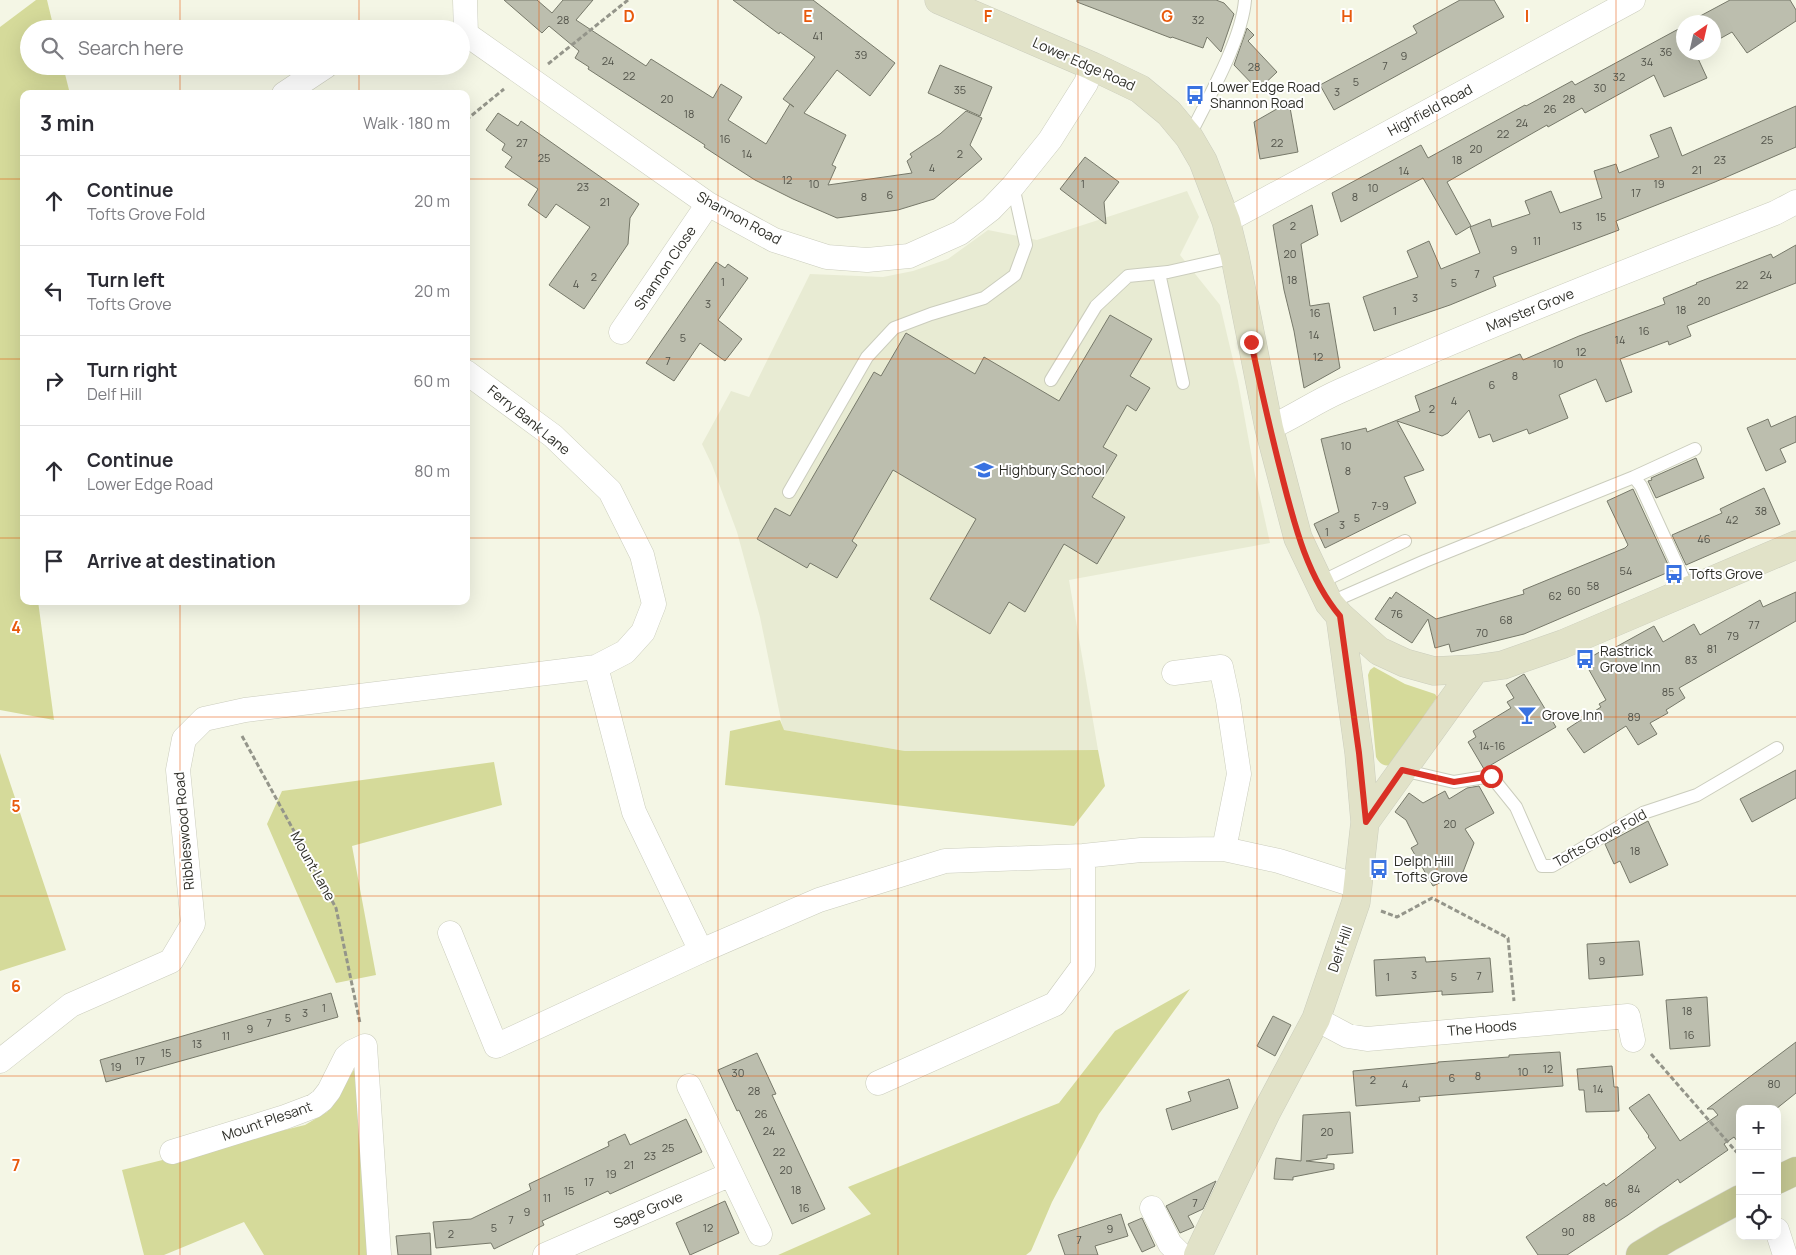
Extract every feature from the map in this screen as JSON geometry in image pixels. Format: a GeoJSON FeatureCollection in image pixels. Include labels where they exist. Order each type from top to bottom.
{"type":"FeatureCollection","features":[{"type":"Feature","properties":{"kind":"main road"},"geometry":{"type":"LineString","coordinates":[[1781,1178],[1796,1171]]}},
{"type":"Feature","properties":{"kind":"main road"},"geometry":{"type":"LineString","coordinates":[[1640,1255],[1736,1201]]}},
{"type":"Feature","properties":{"kind":"street"},"geometry":{"type":"LineString","coordinates":[[464,20],[465,0]]}},
{"type":"Feature","properties":{"kind":"street","name":"Lower Edge Road"},"geometry":{"type":"LineString","coordinates":[[939,0],[1140,88],[1169,113],[1189,137],[1203,161],[1226,221],[1269,428],[1298,538],[1329,600],[1379,651],[1405,663],[1434,671],[1475,669]]}},
{"type":"Feature","properties":{"kind":"street","name":"Highfield Road"},"geometry":{"type":"LineString","coordinates":[[1226,221],[1634,0]]}},
{"type":"Feature","properties":{"kind":"street","name":"Shannon Road"},"geometry":{"type":"LineString","coordinates":[[470,40],[514,81],[708,204],[774,240],[827,257],[867,260],[909,256],[960,233],[992,209],[1050,140],[1086,83],[1092,66]]}},
{"type":"Feature","properties":{"kind":"street"},"geometry":{"type":"LineString","coordinates":[[290,90],[312,75]]}},
{"type":"Feature","properties":{"kind":"street","name":"Mayster Grove"},"geometry":{"type":"LineString","coordinates":[[1269,428],[1337,392],[1514,316],[1775,213],[1796,202]]}},
{"type":"Feature","properties":{"kind":"street","name":"Shannon Close"},"geometry":{"type":"LineString","coordinates":[[621,332],[708,204]]}},
{"type":"Feature","properties":{"kind":"street","name":"Ferry Bank Lane"},"geometry":{"type":"LineString","coordinates":[[470,375],[553,436],[610,492],[642,555],[654,604],[643,632],[625,652],[596,667]]}},
{"type":"Feature","properties":{"kind":"street"},"geometry":{"type":"LineString","coordinates":[[1366,822],[1475,669],[1503,665],[1563,644],[1796,545]]}},
{"type":"Feature","properties":{"kind":"street","name":"Delf Hill"},"geometry":{"type":"LineString","coordinates":[[1198,1255],[1266,1113],[1316,1019],[1357,894],[1366,822],[1359,753],[1329,600]]}},
{"type":"Feature","properties":{"kind":"street"},"geometry":{"type":"LineString","coordinates":[[596,667],[634,812],[701,951]]}},
{"type":"Feature","properties":{"kind":"street","name":"Ribbleswood Road"},"geometry":{"type":"LineString","coordinates":[[0,1061],[71,1005],[171,961],[193,924],[178,770],[184,739],[204,719],[235,712],[596,667]]}},
{"type":"Feature","properties":{"kind":"street"},"geometry":{"type":"LineString","coordinates":[[1174,673],[1221,667],[1239,774],[1224,849]]}},
{"type":"Feature","properties":{"kind":"street"},"geometry":{"type":"LineString","coordinates":[[450,933],[496,1046],[701,951],[819,900],[945,861],[1083,856],[1141,850],[1224,849],[1279,861],[1357,894]]}},
{"type":"Feature","properties":{"kind":"street"},"geometry":{"type":"LineString","coordinates":[[878,1083],[1055,1004],[1083,966],[1083,856]]}},
{"type":"Feature","properties":{"kind":"street","name":"The Hoods"},"geometry":{"type":"LineString","coordinates":[[1316,1019],[1348,1036],[1367,1039],[1517,1024],[1628,1016],[1632,1040]]}},
{"type":"Feature","properties":{"kind":"street"},"geometry":{"type":"LineString","coordinates":[[363,1038],[379,1255]]}},
{"type":"Feature","properties":{"kind":"street","name":"Mount Plesant"},"geometry":{"type":"LineString","coordinates":[[172,1152],[285,1117],[314,1106],[329,1091],[346,1057],[363,1038]]}},
{"type":"Feature","properties":{"kind":"street"},"geometry":{"type":"LineString","coordinates":[[689,1086],[760,1234]]}},
{"type":"Feature","properties":{"kind":"street","name":"Sage Grove"},"geometry":{"type":"LineString","coordinates":[[545,1255],[568,1250],[731,1174]]}},
{"type":"Feature","properties":{"kind":"street"},"geometry":{"type":"LineString","coordinates":[[1152,1208],[1170,1244],[1181,1255]]}},
{"type":"Feature","properties":{"kind":"street"},"geometry":{"type":"LineString","coordinates":[[1781,1240],[1786,1255]]}},
{"type":"Feature","properties":{"kind":"lane"},"geometry":{"type":"LineString","coordinates":[[1189,137],[1237,33],[1244,0]]}},
{"type":"Feature","properties":{"kind":"lane"},"geometry":{"type":"LineString","coordinates":[[789,492],[866,357],[894,328],[931,314],[984,298],[1015,275],[1026,245],[1013,186]]}},
{"type":"Feature","properties":{"kind":"lane"},"geometry":{"type":"LineString","coordinates":[[1051,380],[1096,306],[1128,276],[1159,273],[1235,257]]}},
{"type":"Feature","properties":{"kind":"lane"},"geometry":{"type":"LineString","coordinates":[[1159,273],[1183,383]]}},
{"type":"Feature","properties":{"kind":"lane"},"geometry":{"type":"LineString","coordinates":[[1329,600],[1634,477],[1695,449]]}},
{"type":"Feature","properties":{"kind":"lane"},"geometry":{"type":"LineString","coordinates":[[1634,477],[1641,486],[1689,590]]}},
{"type":"Feature","properties":{"kind":"lane"},"geometry":{"type":"LineString","coordinates":[[1329,600],[1405,542]]}},
{"type":"Feature","properties":{"kind":"lane","name":"Tofts Grove Fold"},"geometry":{"type":"LineString","coordinates":[[1402,770],[1454,782],[1491,776],[1516,807],[1542,866],[1552,866],[1643,813],[1697,795],[1776,748]]}},
{"type":"Feature","properties":{"kind":"path"},"geometry":{"type":"LineString","coordinates":[[470,117],[514,81],[550,63],[628,0]]}},
{"type":"Feature","properties":{"kind":"path","name":"Mount Lane"},"geometry":{"type":"LineString","coordinates":[[235,712],[241,734],[336,908],[363,1038]]}},
{"type":"Feature","properties":{"kind":"path"},"geometry":{"type":"LineString","coordinates":[[1357,894],[1397,917],[1432,898],[1508,938],[1517,1024]]}},
{"type":"Feature","properties":{"kind":"path"},"geometry":{"type":"LineString","coordinates":[[1632,1040],[1649,1051],[1736,1151]]}},
{"type":"Feature","properties":{"kind":"shaded area","name":"Highbury School"},"geometry":{"type":"Polygon","coordinates":[[[1187,191],[1199,217],[1180,255],[1220,305],[1238,381],[1255,475],[1270,543],[1069,580],[1098,750],[905,751],[783,730],[760,617],[737,532],[712,465],[702,444],[731,391],[749,397],[810,274],[883,277],[913,271],[948,259],[988,230],[1037,240],[1187,191]]]}},
{"type":"Feature","properties":{"kind":"green space"},"geometry":{"type":"Polygon","coordinates":[[[36,0],[47,0],[52,20],[20,20],[20,75],[65,75],[69,90],[20,90],[20,605],[39,605],[54,720],[0,710],[0,27],[36,0]]]}},
{"type":"Feature","properties":{"kind":"green space"},"geometry":{"type":"Polygon","coordinates":[[[1374,667],[1405,684],[1435,694],[1437,697],[1390,765],[1382,764],[1376,757],[1368,675],[1374,667]]]}},
{"type":"Feature","properties":{"kind":"green space"},"geometry":{"type":"Polygon","coordinates":[[[780,720],[784,730],[905,751],[1098,750],[1105,786],[1074,826],[725,785],[730,731],[780,720]]]}},
{"type":"Feature","properties":{"kind":"green space"},"geometry":{"type":"Polygon","coordinates":[[[0,753],[66,950],[0,971],[0,753]]]}},
{"type":"Feature","properties":{"kind":"green space"},"geometry":{"type":"Polygon","coordinates":[[[494,762],[502,805],[352,846],[376,975],[336,983],[267,824],[282,791],[494,762]]]}},
{"type":"Feature","properties":{"kind":"green space"},"geometry":{"type":"Polygon","coordinates":[[[1190,989],[1099,1114],[1052,1202],[1031,1251],[1026,1255],[778,1255],[871,1214],[848,1187],[1059,1103],[1115,1031],[1190,989]]]}},
{"type":"Feature","properties":{"kind":"green space"},"geometry":{"type":"Polygon","coordinates":[[[355,1068],[369,1255],[264,1255],[244,1222],[164,1255],[144,1255],[122,1170],[305,1125],[327,1112],[355,1068]]]}},
{"type":"Feature","properties":{"kind":"building"},"geometry":{"type":"Polygon","coordinates":[[[504,0],[537,0],[552,13],[563,0],[593,0],[576,20],[646,66],[651,59],[713,98],[721,84],[742,97],[728,120],[766,144],[790,104],[783,99],[815,57],[780,32],[779,34],[733,0],[813,0],[895,63],[870,96],[837,70],[804,113],[846,135],[832,165],[836,167],[828,185],[912,173],[907,161],[912,157],[910,154],[940,134],[966,111],[982,118],[970,145],[982,159],[934,199],[898,210],[837,218],[755,180],[704,147],[705,145],[588,69],[589,67],[575,58],[579,51],[549,26],[542,33],[504,0]]]}},
{"type":"Feature","properties":{"kind":"building"},"geometry":{"type":"Polygon","coordinates":[[[1077,0],[1216,0],[1224,3],[1234,14],[1221,52],[1207,37],[1203,48],[1171,38],[1077,2],[1077,0]]]}},
{"type":"Feature","properties":{"kind":"building"},"geometry":{"type":"Polygon","coordinates":[[[1460,0],[1494,0],[1504,17],[1334,110],[1320,85],[1417,33],[1413,26],[1460,0]]]}},
{"type":"Feature","properties":{"kind":"building"},"geometry":{"type":"Polygon","coordinates":[[[1730,0],[1790,0],[1796,10],[1796,21],[1747,53],[1732,32],[1721,38],[1721,15],[1702,15],[1730,0]]]}},
{"type":"Feature","properties":{"kind":"building"},"geometry":{"type":"Polygon","coordinates":[[[1247,28],[1254,35],[1248,41],[1277,72],[1258,90],[1234,65],[1247,28]]]}},
{"type":"Feature","properties":{"kind":"building"},"geometry":{"type":"Polygon","coordinates":[[[1676,30],[1676,60],[1699,60],[1707,78],[1664,97],[1654,75],[1585,113],[1582,108],[1548,127],[1547,125],[1447,182],[1471,226],[1456,235],[1423,178],[1341,222],[1332,193],[1421,145],[1428,158],[1572,81],[1575,85],[1676,30]]]}},
{"type":"Feature","properties":{"kind":"building"},"geometry":{"type":"Polygon","coordinates":[[[940,65],[992,87],[980,116],[928,93],[940,65]]]}},
{"type":"Feature","properties":{"kind":"building"},"geometry":{"type":"Polygon","coordinates":[[[1289,102],[1298,152],[1260,159],[1254,122],[1289,102]]]}},
{"type":"Feature","properties":{"kind":"building"},"geometry":{"type":"Polygon","coordinates":[[[1796,106],[1796,147],[1715,182],[1616,221],[1619,230],[1493,277],[1496,286],[1450,305],[1374,331],[1363,297],[1418,277],[1407,251],[1429,241],[1441,269],[1480,253],[1470,227],[1490,219],[1492,227],[1530,214],[1525,201],[1551,191],[1560,213],[1602,198],[1594,171],[1616,164],[1619,173],[1659,157],[1650,135],[1671,127],[1682,156],[1796,106]]]}},
{"type":"Feature","properties":{"kind":"building"},"geometry":{"type":"Polygon","coordinates":[[[498,113],[518,126],[521,121],[639,204],[630,218],[628,244],[584,309],[549,285],[590,227],[556,204],[546,218],[528,205],[538,189],[505,167],[512,157],[502,150],[505,144],[486,130],[498,113]]]}},
{"type":"Feature","properties":{"kind":"building"},"geometry":{"type":"Polygon","coordinates":[[[1085,157],[1119,182],[1104,202],[1106,224],[1060,189],[1085,157]]]}},
{"type":"Feature","properties":{"kind":"building"},"geometry":{"type":"Polygon","coordinates":[[[1312,205],[1318,235],[1301,244],[1310,306],[1329,303],[1340,368],[1304,388],[1273,225],[1312,205]]]}},
{"type":"Feature","properties":{"kind":"building"},"geometry":{"type":"Polygon","coordinates":[[[1796,245],[1796,283],[1687,326],[1691,336],[1669,345],[1668,341],[1620,359],[1632,392],[1606,402],[1596,379],[1559,395],[1568,418],[1529,434],[1527,429],[1493,442],[1490,434],[1479,438],[1469,410],[1448,433],[1442,436],[1397,421],[1424,470],[1404,477],[1416,503],[1325,548],[1314,524],[1339,512],[1321,439],[1366,428],[1367,432],[1420,411],[1415,396],[1520,354],[1523,360],[1579,336],[1665,304],[1663,298],[1696,283],[1771,254],[1773,258],[1796,245]]]}},
{"type":"Feature","properties":{"kind":"building"},"geometry":{"type":"Polygon","coordinates":[[[716,262],[725,268],[728,264],[748,278],[718,320],[742,339],[725,361],[700,343],[674,381],[646,363],[716,262]]]}},
{"type":"Feature","properties":{"kind":"building","name":"Highbury School"},"geometry":{"type":"Polygon","coordinates":[[[1110,315],[1152,339],[1130,376],[1150,388],[1136,411],[1127,405],[1103,447],[1117,455],[1092,497],[1125,517],[1097,564],[1064,544],[1025,612],[1009,602],[990,634],[930,599],[976,519],[893,470],[852,541],[857,545],[837,578],[810,563],[807,568],[757,539],[775,508],[790,516],[874,372],[881,376],[906,333],[975,374],[984,357],[1059,401],[1110,315]]]}},
{"type":"Feature","properties":{"kind":"building"},"geometry":{"type":"Polygon","coordinates":[[[1796,416],[1796,442],[1780,449],[1786,462],[1766,471],[1747,428],[1768,419],[1771,427],[1796,416]]]}},
{"type":"Feature","properties":{"kind":"building"},"geometry":{"type":"Polygon","coordinates":[[[1696,458],[1704,478],[1656,498],[1648,481],[1652,480],[1651,478],[1696,458]]]}},
{"type":"Feature","properties":{"kind":"building"},"geometry":{"type":"Polygon","coordinates":[[[1764,488],[1780,524],[1686,565],[1672,535],[1722,513],[1720,509],[1764,488]]]}},
{"type":"Feature","properties":{"kind":"building"},"geometry":{"type":"Polygon","coordinates":[[[1633,489],[1671,571],[1524,634],[1451,652],[1449,644],[1435,648],[1428,619],[1412,643],[1375,619],[1390,597],[1391,599],[1396,592],[1436,619],[1524,594],[1523,590],[1625,548],[1628,545],[1607,501],[1633,489]]]}},
{"type":"Feature","properties":{"kind":"building"},"geometry":{"type":"Polygon","coordinates":[[[1796,592],[1796,621],[1679,688],[1685,698],[1666,710],[1668,713],[1650,723],[1657,734],[1638,745],[1626,726],[1584,753],[1567,729],[1601,707],[1599,704],[1606,700],[1584,661],[1603,650],[1605,653],[1654,626],[1663,642],[1694,624],[1700,635],[1760,600],[1763,607],[1796,592]]]}},
{"type":"Feature","properties":{"kind":"building","name":"Grove Inn"},"geometry":{"type":"Polygon","coordinates":[[[1524,674],[1556,727],[1484,769],[1468,742],[1476,737],[1473,731],[1511,708],[1507,702],[1514,698],[1506,685],[1524,674]]]}},
{"type":"Feature","properties":{"kind":"building"},"geometry":{"type":"Polygon","coordinates":[[[1796,770],[1796,798],[1752,822],[1740,799],[1796,770]]]}},
{"type":"Feature","properties":{"kind":"building"},"geometry":{"type":"Polygon","coordinates":[[[1479,786],[1494,813],[1465,829],[1474,843],[1463,872],[1433,886],[1411,848],[1418,844],[1406,820],[1395,812],[1409,793],[1423,803],[1445,791],[1449,799],[1467,788],[1479,786]]]}},
{"type":"Feature","properties":{"kind":"building"},"geometry":{"type":"Polygon","coordinates":[[[1648,821],[1668,865],[1630,883],[1620,861],[1614,864],[1605,844],[1648,821]]]}},
{"type":"Feature","properties":{"kind":"building"},"geometry":{"type":"Polygon","coordinates":[[[1639,941],[1643,975],[1589,979],[1587,944],[1639,941]]]}},
{"type":"Feature","properties":{"kind":"building"},"geometry":{"type":"Polygon","coordinates":[[[1425,957],[1426,962],[1490,958],[1493,992],[1442,995],[1442,991],[1376,996],[1374,960],[1425,957]]]}},
{"type":"Feature","properties":{"kind":"building"},"geometry":{"type":"Polygon","coordinates":[[[331,993],[338,1017],[106,1082],[100,1060],[331,993]]]}},
{"type":"Feature","properties":{"kind":"building"},"geometry":{"type":"Polygon","coordinates":[[[1707,997],[1710,1046],[1670,1049],[1666,1000],[1707,997]]]}},
{"type":"Feature","properties":{"kind":"building"},"geometry":{"type":"Polygon","coordinates":[[[1273,1016],[1291,1025],[1275,1056],[1257,1046],[1273,1016]]]}},
{"type":"Feature","properties":{"kind":"building"},"geometry":{"type":"Polygon","coordinates":[[[1796,1042],[1796,1093],[1781,1105],[1736,1105],[1736,1140],[1734,1137],[1724,1144],[1728,1150],[1680,1183],[1678,1179],[1567,1255],[1538,1255],[1526,1237],[1604,1183],[1606,1186],[1656,1148],[1629,1108],[1649,1094],[1680,1141],[1718,1115],[1713,1109],[1707,1109],[1796,1042]]]}},
{"type":"Feature","properties":{"kind":"building"},"geometry":{"type":"Polygon","coordinates":[[[1560,1052],[1563,1086],[1419,1097],[1420,1101],[1356,1106],[1353,1071],[1509,1057],[1509,1055],[1560,1052]]]}},
{"type":"Feature","properties":{"kind":"building"},"geometry":{"type":"Polygon","coordinates":[[[757,1053],[776,1094],[772,1095],[825,1209],[792,1224],[739,1110],[737,1111],[718,1070],[757,1053]]]}},
{"type":"Feature","properties":{"kind":"building"},"geometry":{"type":"Polygon","coordinates":[[[1612,1066],[1614,1087],[1618,1087],[1619,1111],[1586,1112],[1584,1090],[1579,1090],[1577,1069],[1612,1066]]]}},
{"type":"Feature","properties":{"kind":"building"},"geometry":{"type":"Polygon","coordinates":[[[1229,1079],[1238,1108],[1172,1130],[1166,1109],[1191,1101],[1188,1092],[1229,1079]]]}},
{"type":"Feature","properties":{"kind":"building"},"geometry":{"type":"Polygon","coordinates":[[[1350,1112],[1353,1153],[1327,1155],[1327,1158],[1306,1161],[1334,1164],[1334,1169],[1293,1177],[1293,1180],[1274,1179],[1276,1158],[1301,1161],[1303,1115],[1350,1112]]]}},
{"type":"Feature","properties":{"kind":"building"},"geometry":{"type":"Polygon","coordinates":[[[686,1119],[702,1152],[610,1194],[608,1191],[542,1221],[544,1225],[494,1249],[491,1243],[436,1248],[433,1222],[471,1219],[531,1190],[529,1184],[609,1146],[608,1142],[625,1134],[630,1145],[686,1119]]]}},
{"type":"Feature","properties":{"kind":"building"},"geometry":{"type":"Polygon","coordinates":[[[1216,1181],[1203,1209],[1188,1216],[1194,1227],[1180,1233],[1166,1206],[1216,1181]]]}},
{"type":"Feature","properties":{"kind":"building"},"geometry":{"type":"Polygon","coordinates":[[[725,1201],[739,1233],[690,1255],[676,1223],[725,1201]]]}},
{"type":"Feature","properties":{"kind":"building"},"geometry":{"type":"Polygon","coordinates":[[[1121,1214],[1128,1236],[1095,1246],[1098,1255],[1065,1255],[1058,1235],[1121,1214]]]}},
{"type":"Feature","properties":{"kind":"building"},"geometry":{"type":"Polygon","coordinates":[[[1142,1218],[1155,1246],[1142,1252],[1128,1224],[1142,1218]]]}},
{"type":"Feature","properties":{"kind":"building"},"geometry":{"type":"Polygon","coordinates":[[[430,1233],[431,1255],[398,1255],[396,1236],[430,1233]]]}},
{"type":"Feature","properties":{"kind":"place","name":"Lower Edge Road Shannon Road"},"geometry":{"type":"Point","coordinates":[1195,95]}},
{"type":"Feature","properties":{"kind":"place","name":"Highbury School"},"geometry":{"type":"Point","coordinates":[984,470]}},
{"type":"Feature","properties":{"kind":"place","name":"Tofts Grove"},"geometry":{"type":"Point","coordinates":[1674,574]}},
{"type":"Feature","properties":{"kind":"place","name":"Rastrick Grove Inn"},"geometry":{"type":"Point","coordinates":[1585,659]}},
{"type":"Feature","properties":{"kind":"place","name":"Grove Inn"},"geometry":{"type":"Point","coordinates":[1527,715]}},
{"type":"Feature","properties":{"kind":"place","name":"Delph Hill Tofts Grove"},"geometry":{"type":"Point","coordinates":[1379,869]}},
{"type":"Feature","properties":{"kind":"route"},"geometry":{"type":"LineString","coordinates":[[1251,342],[1269,428],[1298,538],[1329,603],[1340,616],[1359,753],[1366,822],[1402,770],[1454,782],[1491,776]]}}]}
